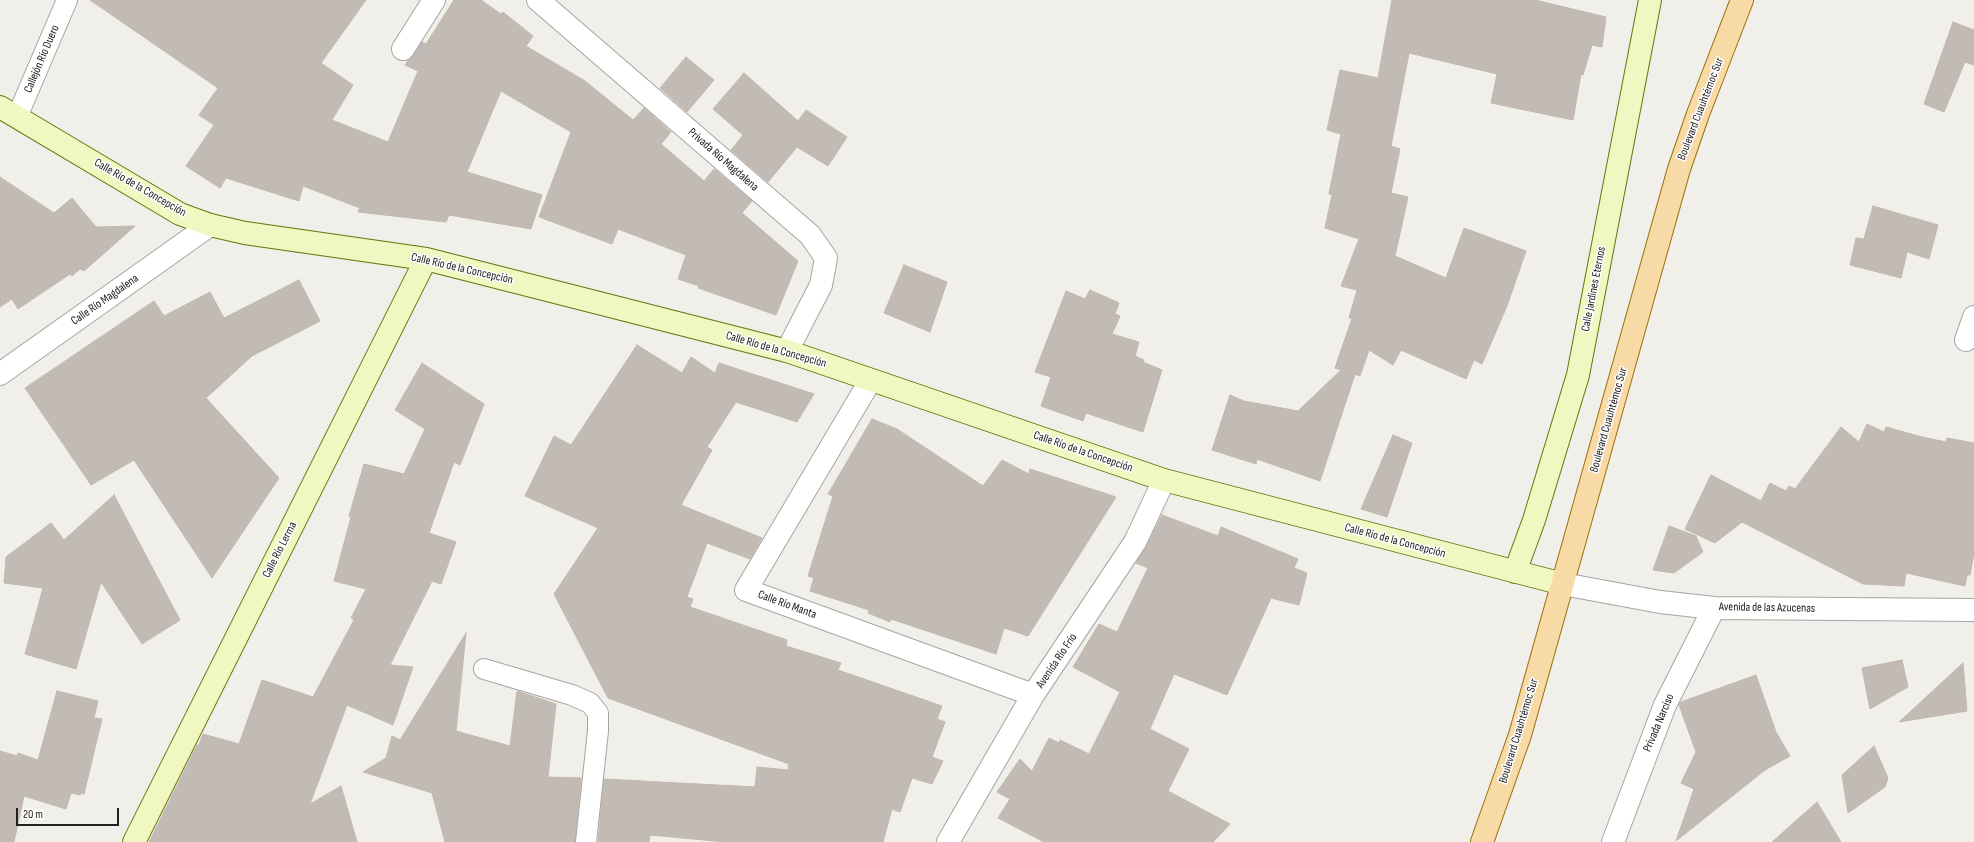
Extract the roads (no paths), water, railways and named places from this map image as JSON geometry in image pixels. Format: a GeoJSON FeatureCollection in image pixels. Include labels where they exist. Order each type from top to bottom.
{"type":"FeatureCollection","features":[{"type":"Feature","properties":{"kind":"main road","name":"Boulevard Cuauhtémoc Sur"},"geometry":{"type":"LineString","coordinates":[[1482,842],[1520,735],[1679,169],[1698,114],[1742,0]]}},
{"type":"Feature","properties":{"kind":"street"},"geometry":{"type":"LineString","coordinates":[[403,49],[434,0]]}},
{"type":"Feature","properties":{"kind":"street","name":"Privada Río Magdalena"},"geometry":{"type":"LineString","coordinates":[[538,0],[810,235],[826,258],[821,286],[787,351]]}},
{"type":"Feature","properties":{"kind":"street","name":"Calle Jardines Eternos"},"geometry":{"type":"LineString","coordinates":[[1515,572],[1534,520],[1578,375],[1650,0]]}},
{"type":"Feature","properties":{"kind":"street","name":"Calle Río de la Concepción"},"geometry":{"type":"LineString","coordinates":[[8,112],[180,214],[210,225],[245,233],[426,259],[787,351],[870,381],[1164,480],[1563,584]]}},
{"type":"Feature","properties":{"kind":"street","name":"Calle Río Magdalena"},"geometry":{"type":"LineString","coordinates":[[0,374],[210,225]]}},
{"type":"Feature","properties":{"kind":"street","name":"Calle Río Lerma"},"geometry":{"type":"LineString","coordinates":[[134,842],[426,259]]}},
{"type":"Feature","properties":{"kind":"street"},"geometry":{"type":"LineString","coordinates":[[1966,340],[1974,317]]}},
{"type":"Feature","properties":{"kind":"street","name":"Calle Río Manta"},"geometry":{"type":"LineString","coordinates":[[870,381],[746,590],[1034,695]]}},
{"type":"Feature","properties":{"kind":"street","name":"Avenida Río Frío"},"geometry":{"type":"LineString","coordinates":[[948,842],[1034,695],[1135,542],[1164,480]]}},
{"type":"Feature","properties":{"kind":"street","name":"Avenida de las Azucenas"},"geometry":{"type":"LineString","coordinates":[[1563,584],[1660,602],[1714,608],[1974,610]]}},
{"type":"Feature","properties":{"kind":"street","name":"Privada Narcíso"},"geometry":{"type":"LineString","coordinates":[[1613,842],[1665,705],[1714,608]]}},
{"type":"Feature","properties":{"kind":"lane","name":"Callejón Río Duero"},"geometry":{"type":"LineString","coordinates":[[8,112],[67,0]]}},
{"type":"Feature","properties":{"kind":"lane"},"geometry":{"type":"LineString","coordinates":[[484,669],[572,695],[590,703],[598,713],[598,731],[586,842]]}}]}
